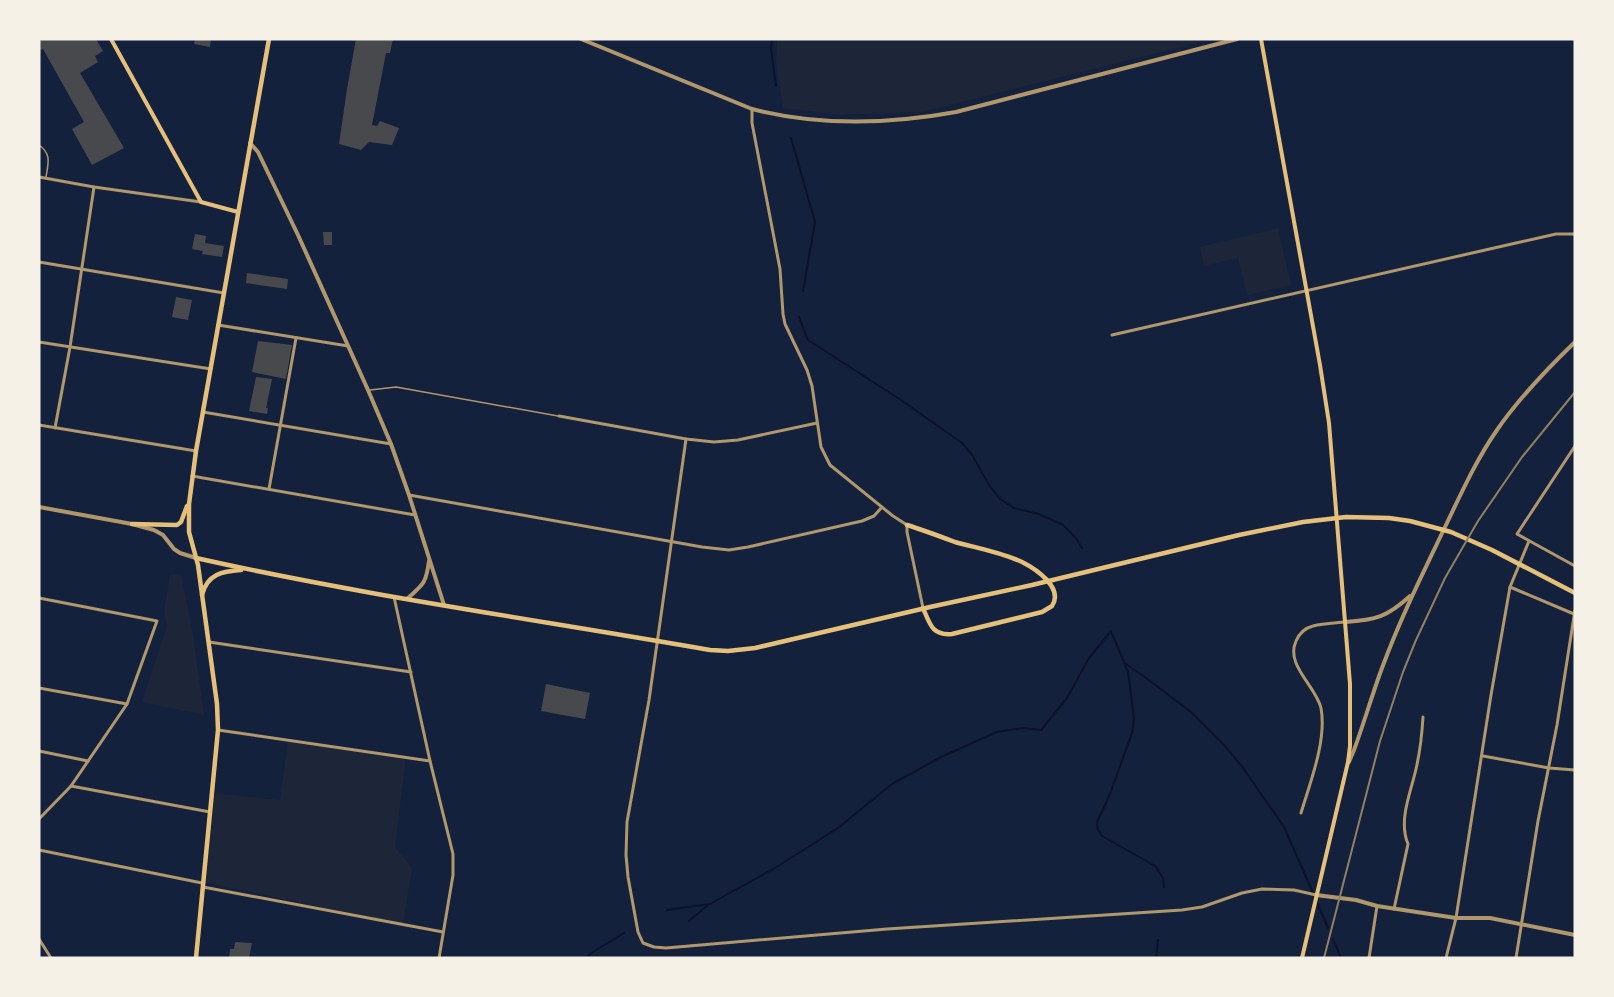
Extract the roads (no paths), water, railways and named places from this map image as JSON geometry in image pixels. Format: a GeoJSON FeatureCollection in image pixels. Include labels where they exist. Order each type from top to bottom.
{"type":"FeatureCollection","features":[{"type":"Feature","properties":{"kind":"main road"},"geometry":{"type":"LineString","coordinates":[[111,39],[201,202],[238,212]]}},
{"type":"Feature","properties":{"kind":"main road"},"geometry":{"type":"LineString","coordinates":[[196,958],[218,730],[217,704],[202,597],[189,532],[189,504],[196,451],[269,39]]}},
{"type":"Feature","properties":{"kind":"main road"},"geometry":{"type":"LineString","coordinates":[[1262,39],[1329,423],[1351,711],[1348,762],[1302,958]]}},
{"type":"Feature","properties":{"kind":"main road"},"geometry":{"type":"LineString","coordinates":[[132,524],[177,525],[181,522],[189,504]]}},
{"type":"Feature","properties":{"kind":"main road"},"geometry":{"type":"LineString","coordinates":[[196,558],[247,570],[394,597],[710,650],[747,650],[1324,518],[1389,518],[1451,532],[1492,550],[1575,593]]}},
{"type":"Feature","properties":{"kind":"main road"},"geometry":{"type":"LineString","coordinates":[[907,525],[1023,563],[1050,584],[1056,596],[1052,606],[1042,612],[952,634],[941,634],[935,630],[923,608]]}},
{"type":"Feature","properties":{"kind":"main road"},"geometry":{"type":"LineString","coordinates":[[202,597],[205,585],[213,576],[223,572],[247,570]]}},
{"type":"Feature","properties":{"kind":"street"},"geometry":{"type":"LineString","coordinates":[[581,39],[752,109],[772,114],[886,121],[956,112],[1237,39]]}},
{"type":"Feature","properties":{"kind":"street"},"geometry":{"type":"LineString","coordinates":[[752,109],[752,123],[780,269],[785,324],[807,370],[812,386],[821,447],[831,465],[907,525],[906,532],[923,608]]}},
{"type":"Feature","properties":{"kind":"street"},"geometry":{"type":"LineString","coordinates":[[249,143],[258,152],[298,235],[391,444],[410,495],[444,605]]}},
{"type":"Feature","properties":{"kind":"street"},"geometry":{"type":"LineString","coordinates":[[39,177],[201,202]]}},
{"type":"Feature","properties":{"kind":"street"},"geometry":{"type":"LineString","coordinates":[[56,428],[94,187]]}},
{"type":"Feature","properties":{"kind":"street"},"geometry":{"type":"LineString","coordinates":[[1112,335],[1556,234],[1575,234]]}},
{"type":"Feature","properties":{"kind":"street"},"geometry":{"type":"LineString","coordinates":[[39,262],[224,293]]}},
{"type":"Feature","properties":{"kind":"street"},"geometry":{"type":"LineString","coordinates":[[218,325],[348,346]]}},
{"type":"Feature","properties":{"kind":"street"},"geometry":{"type":"LineString","coordinates":[[269,489],[296,338]]}},
{"type":"Feature","properties":{"kind":"street"},"geometry":{"type":"LineString","coordinates":[[39,342],[211,369]]}},
{"type":"Feature","properties":{"kind":"street"},"geometry":{"type":"LineString","coordinates":[[1348,762],[1382,668],[1413,593],[1465,487],[1496,432],[1513,408],[1533,384],[1575,342]]}},
{"type":"Feature","properties":{"kind":"street"},"geometry":{"type":"LineString","coordinates":[[203,412],[391,444]]}},
{"type":"Feature","properties":{"kind":"street"},"geometry":{"type":"LineString","coordinates":[[559,416],[686,439],[727,441],[817,423]]}},
{"type":"Feature","properties":{"kind":"street"},"geometry":{"type":"LineString","coordinates":[[39,425],[196,451]]}},
{"type":"Feature","properties":{"kind":"street"},"geometry":{"type":"LineString","coordinates":[[686,439],[645,722],[627,822],[628,877],[638,932],[643,943],[654,948],[666,948],[887,929],[1182,910],[1202,907],[1242,893],[1262,889],[1294,890],[1456,918],[1490,918],[1575,934]]}},
{"type":"Feature","properties":{"kind":"street"},"geometry":{"type":"LineString","coordinates":[[1575,446],[1517,534],[1575,566]]}},
{"type":"Feature","properties":{"kind":"street"},"geometry":{"type":"LineString","coordinates":[[192,476],[416,515]]}},
{"type":"Feature","properties":{"kind":"street"},"geometry":{"type":"LineString","coordinates":[[410,495],[720,549],[748,548],[867,519],[882,507]]}},
{"type":"Feature","properties":{"kind":"street"},"geometry":{"type":"LineString","coordinates":[[39,507],[154,530],[163,535],[174,549],[196,558]]}},
{"type":"Feature","properties":{"kind":"street"},"geometry":{"type":"LineString","coordinates":[[1446,958],[1456,918],[1510,587],[1529,541]]}},
{"type":"Feature","properties":{"kind":"street"},"geometry":{"type":"LineString","coordinates":[[407,599],[423,586],[430,560]]}},
{"type":"Feature","properties":{"kind":"street"},"geometry":{"type":"LineString","coordinates":[[1510,587],[1574,612],[1516,958]]}},
{"type":"Feature","properties":{"kind":"street"},"geometry":{"type":"LineString","coordinates":[[1301,813],[1316,761],[1322,720],[1321,707],[1316,695],[1295,659],[1294,644],[1299,635],[1314,625],[1364,621],[1395,609],[1413,593]]}},
{"type":"Feature","properties":{"kind":"street"},"geometry":{"type":"LineString","coordinates":[[394,597],[430,761],[453,848],[453,875],[439,958]]}},
{"type":"Feature","properties":{"kind":"street"},"geometry":{"type":"LineString","coordinates":[[39,598],[157,621],[127,704],[71,786],[39,819]]}},
{"type":"Feature","properties":{"kind":"street"},"geometry":{"type":"LineString","coordinates":[[208,642],[411,672]]}},
{"type":"Feature","properties":{"kind":"street"},"geometry":{"type":"LineString","coordinates":[[39,687],[127,704]]}},
{"type":"Feature","properties":{"kind":"street"},"geometry":{"type":"LineString","coordinates":[[1394,909],[1408,844],[1404,834],[1410,790],[1417,767],[1423,717]]}},
{"type":"Feature","properties":{"kind":"street"},"geometry":{"type":"LineString","coordinates":[[218,730],[430,761]]}},
{"type":"Feature","properties":{"kind":"street"},"geometry":{"type":"LineString","coordinates":[[39,751],[88,761]]}},
{"type":"Feature","properties":{"kind":"street"},"geometry":{"type":"LineString","coordinates":[[1483,756],[1549,768],[1575,770]]}},
{"type":"Feature","properties":{"kind":"street"},"geometry":{"type":"LineString","coordinates":[[71,786],[210,812]]}},
{"type":"Feature","properties":{"kind":"street"},"geometry":{"type":"LineString","coordinates":[[39,850],[444,932]]}},
{"type":"Feature","properties":{"kind":"street"},"geometry":{"type":"LineString","coordinates":[[1369,958],[1377,906]]}},
{"type":"Feature","properties":{"kind":"street"},"geometry":{"type":"LineString","coordinates":[[39,939],[51,958]]}},
{"type":"Feature","properties":{"kind":"lane"},"geometry":{"type":"LineString","coordinates":[[39,145],[47,152],[48,166],[45,178]]}},
{"type":"Feature","properties":{"kind":"lane"},"geometry":{"type":"LineString","coordinates":[[368,390],[396,387],[559,416]]}},
{"type":"Feature","properties":{"kind":"waterway"},"geometry":{"type":"LineString","coordinates":[[772,39],[776,86]]}},
{"type":"Feature","properties":{"kind":"waterway"},"geometry":{"type":"LineString","coordinates":[[791,138],[815,222],[803,291]]}},
{"type":"Feature","properties":{"kind":"waterway"},"geometry":{"type":"LineString","coordinates":[[799,317],[808,340],[901,400],[962,443],[1000,499],[1014,508],[1039,514],[1063,525],[1082,548]]}},
{"type":"Feature","properties":{"kind":"waterway"},"geometry":{"type":"LineString","coordinates":[[667,910],[710,904],[775,868],[838,828],[892,784],[941,757],[997,732],[1023,728],[1041,730],[1067,698],[1089,658],[1111,631],[1128,672],[1134,718],[1132,733],[1108,799],[1097,822],[1098,830],[1102,836],[1155,866],[1163,878],[1164,887]]}},
{"type":"Feature","properties":{"kind":"waterway"},"geometry":{"type":"LineString","coordinates":[[1126,664],[1191,712],[1241,765],[1284,827],[1314,895]]}},
{"type":"Feature","properties":{"kind":"waterway"},"geometry":{"type":"LineString","coordinates":[[1316,900],[1328,928]]}},
{"type":"Feature","properties":{"kind":"waterway"},"geometry":{"type":"LineString","coordinates":[[689,921],[708,905]]}},
{"type":"Feature","properties":{"kind":"waterway"},"geometry":{"type":"LineString","coordinates":[[586,958],[624,933]]}},
{"type":"Feature","properties":{"kind":"waterway"},"geometry":{"type":"LineString","coordinates":[[1333,939],[1341,958]]}},
{"type":"Feature","properties":{"kind":"waterway"},"geometry":{"type":"LineString","coordinates":[[1156,958],[1158,940]]}},
{"type":"Feature","properties":{"kind":"railway"},"geometry":{"type":"LineString","coordinates":[[1324,958],[1380,741],[1416,640],[1445,578],[1478,521],[1522,457],[1575,392]]}}]}
